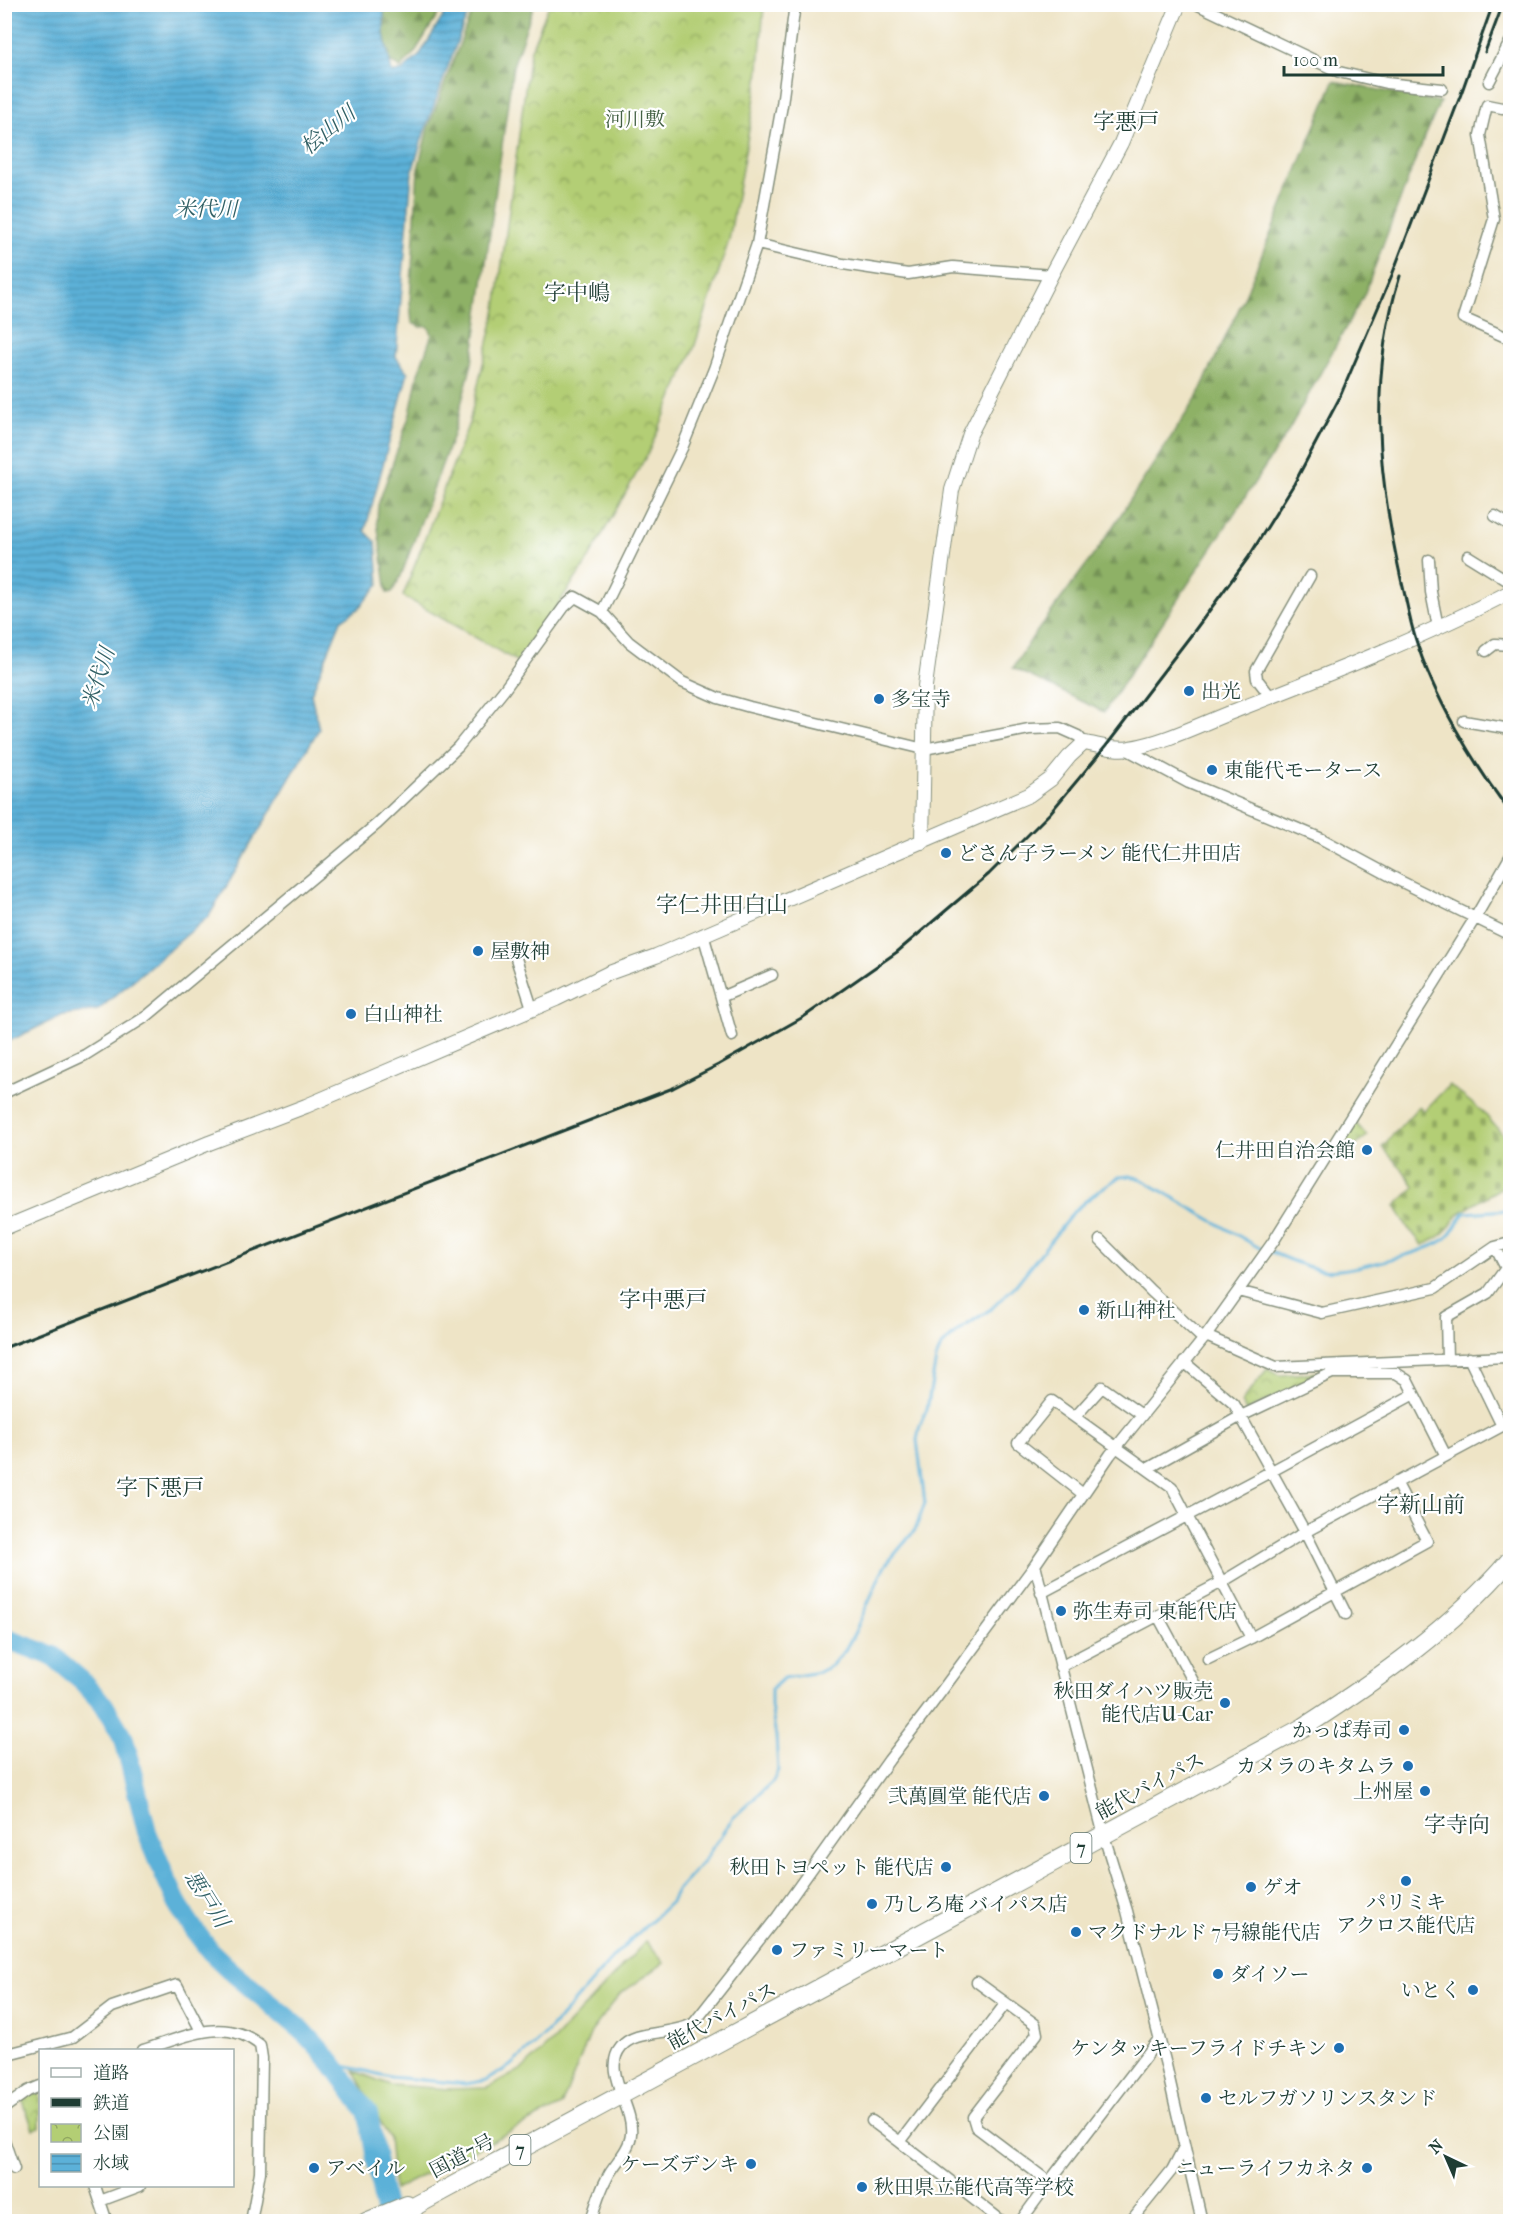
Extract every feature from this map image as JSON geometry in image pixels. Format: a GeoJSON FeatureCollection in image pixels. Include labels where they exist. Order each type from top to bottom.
{"type":"FeatureCollection","features":[{"type":"Feature","properties":{"kind":"highway","name":"能代バイパス"},"geometry":{"type":"LineString","coordinates":[[623,2096],[1273,1745],[1352,1696],[1401,1661],[1453,1618],[1510,1560]]}},
{"type":"Feature","properties":{"kind":"highway","name":"国道7号"},"geometry":{"type":"LineString","coordinates":[[369,2220],[395,2217],[404,2205],[417,2205],[623,2096]]}},
{"type":"Feature","properties":{"kind":"street"},"geometry":{"type":"LineString","coordinates":[[602,612],[686,438],[714,369],[757,244],[782,105],[795,4]]}},
{"type":"Feature","properties":{"kind":"street"},"geometry":{"type":"LineString","coordinates":[[922,842],[925,686],[952,490],[970,434],[1121,143],[1179,4]]}},
{"type":"Feature","properties":{"kind":"street"},"geometry":{"type":"LineString","coordinates":[[1197,4],[1339,72],[1386,83],[1442,89]]}},
{"type":"Feature","properties":{"kind":"street"},"geometry":{"type":"LineString","coordinates":[[1489,82],[1510,42]]}},
{"type":"Feature","properties":{"kind":"street"},"geometry":{"type":"LineString","coordinates":[[1510,108],[1487,105],[1480,135],[1494,219],[1464,318],[1510,339]]}},
{"type":"Feature","properties":{"kind":"street"},"geometry":{"type":"LineString","coordinates":[[757,244],[843,264],[908,274],[953,267],[1051,275]]}},
{"type":"Feature","properties":{"kind":"street"},"geometry":{"type":"LineString","coordinates":[[1495,516],[1510,525]]}},
{"type":"Feature","properties":{"kind":"street"},"geometry":{"type":"LineString","coordinates":[[1468,556],[1510,582]]}},
{"type":"Feature","properties":{"kind":"street"},"geometry":{"type":"LineString","coordinates":[[1429,560],[1431,592],[1437,627]]}},
{"type":"Feature","properties":{"kind":"street"},"geometry":{"type":"LineString","coordinates":[[1271,697],[1257,679],[1256,671],[1310,576]]}},
{"type":"Feature","properties":{"kind":"street"},"geometry":{"type":"LineString","coordinates":[[1126,749],[1171,736],[1271,697],[1437,627],[1510,592]]}},
{"type":"Feature","properties":{"kind":"street"},"geometry":{"type":"LineString","coordinates":[[4,1093],[85,1055],[156,1009],[377,824],[458,747],[504,690],[564,607],[575,597],[602,612],[629,642],[682,682],[718,698],[783,717],[924,749],[1029,729],[1060,728],[1078,736],[1084,743],[1126,749],[1189,783],[1320,838],[1398,880],[1510,935]]}},
{"type":"Feature","properties":{"kind":"street"},"geometry":{"type":"LineString","coordinates":[[1486,651],[1494,644],[1510,645]]}},
{"type":"Feature","properties":{"kind":"street"},"geometry":{"type":"LineString","coordinates":[[1464,721],[1510,729]]}},
{"type":"Feature","properties":{"kind":"street"},"geometry":{"type":"LineString","coordinates":[[4,1228],[209,1143],[306,1106],[1029,795],[1051,779],[1084,743]]}},
{"type":"Feature","properties":{"kind":"street"},"geometry":{"type":"LineString","coordinates":[[591,2222],[603,2185],[630,2141],[631,2128],[614,2064],[620,2048],[625,2042],[638,2036],[678,2031],[701,2016],[784,1907],[889,1760],[1035,1565],[1116,1447],[1205,1337],[1273,1242],[1475,918],[1510,857]]}},
{"type":"Feature","properties":{"kind":"street"},"geometry":{"type":"LineString","coordinates":[[703,934],[732,1036]]}},
{"type":"Feature","properties":{"kind":"street"},"geometry":{"type":"LineString","coordinates":[[512,946],[532,1008]]}},
{"type":"Feature","properties":{"kind":"street"},"geometry":{"type":"LineString","coordinates":[[721,997],[772,975]]}},
{"type":"Feature","properties":{"kind":"street"},"geometry":{"type":"LineString","coordinates":[[1100,1240],[1151,1291],[1205,1337],[1276,1367],[1506,1357],[1510,1365]]}},
{"type":"Feature","properties":{"kind":"street"},"geometry":{"type":"LineString","coordinates":[[1238,1291],[1322,1313],[1435,1288],[1495,1247],[1510,1244]]}},
{"type":"Feature","properties":{"kind":"street"},"geometry":{"type":"LineString","coordinates":[[1447,1360],[1446,1317],[1488,1293],[1506,1268],[1495,1247]]}},
{"type":"Feature","properties":{"kind":"street"},"geometry":{"type":"LineString","coordinates":[[1060,1667],[1222,1582],[1305,1532],[1502,1426],[1468,1358]]}},
{"type":"Feature","properties":{"kind":"street"},"geometry":{"type":"LineString","coordinates":[[1184,1362],[1234,1404],[1305,1532],[1346,1614]]}},
{"type":"Feature","properties":{"kind":"street"},"geometry":{"type":"LineString","coordinates":[[1147,1469],[1241,1416],[1332,1373],[1396,1374],[1407,1380],[1446,1456]]}},
{"type":"Feature","properties":{"kind":"street"},"geometry":{"type":"LineString","coordinates":[[1075,1417],[1102,1387],[1142,1416]]}},
{"type":"Feature","properties":{"kind":"street"},"geometry":{"type":"LineString","coordinates":[[1041,1593],[1414,1394]]}},
{"type":"Feature","properties":{"kind":"street"},"geometry":{"type":"LineString","coordinates":[[1083,1494],[1018,1443],[1052,1401],[1172,1487],[1251,1638]]}},
{"type":"Feature","properties":{"kind":"street"},"geometry":{"type":"LineString","coordinates":[[1208,1659],[1251,1638],[1427,1541],[1396,1482]]}},
{"type":"Feature","properties":{"kind":"street"},"geometry":{"type":"LineString","coordinates":[[1035,1565],[1104,1836],[1127,1911],[1202,2222]]}},
{"type":"Feature","properties":{"kind":"street"},"geometry":{"type":"LineString","coordinates":[[1158,1616],[1201,1696]]}},
{"type":"Feature","properties":{"kind":"street"},"geometry":{"type":"LineString","coordinates":[[977,1982],[1035,2024],[1037,2034],[973,2117],[976,2127],[1049,2182]]}},
{"type":"Feature","properties":{"kind":"street"},"geometry":{"type":"LineString","coordinates":[[4,2055],[73,2037],[112,2007],[177,1985],[201,2031]]}},
{"type":"Feature","properties":{"kind":"street"},"geometry":{"type":"LineString","coordinates":[[900,2142],[1006,2003]]}},
{"type":"Feature","properties":{"kind":"street"},"geometry":{"type":"LineString","coordinates":[[151,2049],[176,2046],[201,2031],[227,2029],[256,2041],[260,2045],[262,2051],[260,2172],[251,2222]]}},
{"type":"Feature","properties":{"kind":"street"},"geometry":{"type":"LineString","coordinates":[[1020,2222],[1159,2039]]}},
{"type":"Feature","properties":{"kind":"street"},"geometry":{"type":"LineString","coordinates":[[4,2108],[28,2091],[39,2086]]}},
{"type":"Feature","properties":{"kind":"street"},"geometry":{"type":"LineString","coordinates":[[872,2121],[1003,2222]]}},
{"type":"Feature","properties":{"kind":"street"},"geometry":{"type":"LineString","coordinates":[[4,2140],[14,2169]]}},
{"type":"Feature","properties":{"kind":"street"},"geometry":{"type":"LineString","coordinates":[[1130,2222],[1172,2170],[1184,2146]]}},
{"type":"Feature","properties":{"kind":"street"},"geometry":{"type":"LineString","coordinates":[[95,2187],[107,2222]]}},
{"type":"Feature","properties":{"kind":"street"},"geometry":{"type":"LineString","coordinates":[[100,2201],[137,2187]]}},
{"type":"Feature","properties":{"kind":"green space"},"geometry":{"type":"Polygon","coordinates":[[[477,4],[534,5],[513,66],[472,363],[453,435],[401,576],[392,592],[387,593],[377,521],[378,505],[410,414],[418,374],[432,334],[428,326],[421,327],[412,323],[410,302],[418,169],[428,128],[477,4]]]}},
{"type":"Feature","properties":{"kind":"green space"},"geometry":{"type":"Polygon","coordinates":[[[384,5],[444,5],[415,52],[401,68],[390,62],[384,34],[384,5]]]}},
{"type":"Feature","properties":{"kind":"green space","name":"河川敷"},"geometry":{"type":"Polygon","coordinates":[[[549,5],[764,5],[758,80],[729,240],[694,348],[648,453],[585,565],[518,662],[403,596],[469,423],[496,309],[530,52],[549,5]]]}},
{"type":"Feature","properties":{"kind":"green space"},"geometry":{"type":"Polygon","coordinates":[[[1334,81],[1440,102],[1416,158],[1364,295],[1287,433],[1104,712],[1013,668],[1032,638],[1101,545],[1197,397],[1244,298],[1334,81]]]}},
{"type":"Feature","properties":{"kind":"green space"},"geometry":{"type":"Polygon","coordinates":[[[1449,1085],[1483,1112],[1510,1143],[1510,1182],[1458,1214],[1438,1238],[1423,1245],[1408,1228],[1395,1206],[1415,1187],[1382,1147],[1419,1106],[1424,1111],[1449,1085]]]}},
{"type":"Feature","properties":{"kind":"green space"},"geometry":{"type":"Polygon","coordinates":[[[1354,1121],[1367,1136],[1350,1150],[1341,1141],[1354,1121]]]}},
{"type":"Feature","properties":{"kind":"green space"},"geometry":{"type":"Polygon","coordinates":[[[1267,1369],[1280,1375],[1324,1372],[1246,1411],[1241,1403],[1267,1369]]]}},
{"type":"Feature","properties":{"kind":"green space"},"geometry":{"type":"Polygon","coordinates":[[[646,1941],[664,1963],[620,1994],[591,2032],[561,2106],[394,2190],[389,2138],[354,2071],[390,2085],[449,2089],[488,2088],[522,2069],[551,2043],[646,1941]]]}},
{"type":"Feature","properties":{"kind":"green space"},"geometry":{"type":"Polygon","coordinates":[[[39,2092],[39,2127],[33,2129],[22,2098],[39,2092]]]}},
{"type":"Feature","properties":{"kind":"water","name":"米代川"},"geometry":{"type":"Polygon","coordinates":[[[4,5],[384,5],[384,34],[392,73],[403,70],[419,56],[450,5],[473,5],[464,23],[412,172],[396,357],[408,373],[365,531],[376,542],[379,584],[358,609],[341,621],[311,694],[319,729],[209,916],[98,1010],[63,1015],[5,1043],[4,5]]]}},
{"type":"Feature","properties":{"kind":"waterway"},"geometry":{"type":"LineString","coordinates":[[332,2063],[390,2077],[466,2084],[487,2080],[513,2064],[544,2036],[616,1954],[671,1902],[678,1889],[705,1859],[733,1818],[773,1781],[778,1770],[771,1689],[784,1678],[819,1672],[831,1666],[845,1650],[855,1632],[884,1567],[915,1530],[925,1503],[917,1440],[927,1409],[936,1359],[941,1347],[959,1330],[991,1309],[1015,1286],[1075,1210],[1119,1177],[1130,1176],[1141,1179],[1263,1250]]}},
{"type":"Feature","properties":{"kind":"waterway"},"geometry":{"type":"LineString","coordinates":[[1270,1252],[1315,1269],[1347,1269],[1404,1256],[1436,1244],[1448,1236],[1464,1213],[1510,1210]]}},
{"type":"Feature","properties":{"kind":"waterway","name":"悪戸川"},"geometry":{"type":"LineString","coordinates":[[4,1638],[53,1656],[82,1681],[104,1705],[124,1739],[147,1832],[179,1907],[210,1951],[302,2030],[332,2063],[368,2113],[387,2222]]}},
{"type":"Feature","properties":{"kind":"railway"},"geometry":{"type":"LineString","coordinates":[[4,1348],[673,1088],[805,1016],[897,952],[989,874],[1050,813],[1106,746],[1248,558],[1294,484],[1339,399],[1392,275],[1493,4]]}},
{"type":"Feature","properties":{"kind":"railway"},"geometry":{"type":"LineString","coordinates":[[1485,52],[1503,4]]}},
{"type":"Feature","properties":{"kind":"railway"},"geometry":{"type":"LineString","coordinates":[[1400,276],[1383,352],[1380,390],[1382,465],[1393,541],[1413,630],[1432,682],[1468,751],[1510,812]]}},
{"type":"Feature","properties":{"kind":"place","name":"出光"},"geometry":{"type":"Point","coordinates":[1189,691]}},
{"type":"Feature","properties":{"kind":"place","name":"多宝寺"},"geometry":{"type":"Point","coordinates":[879,699]}},
{"type":"Feature","properties":{"kind":"place","name":"東能代モータース"},"geometry":{"type":"Point","coordinates":[1212,770]}},
{"type":"Feature","properties":{"kind":"place","name":"どさん子ラーメン 能代仁井田店"},"geometry":{"type":"Point","coordinates":[946,853]}},
{"type":"Feature","properties":{"kind":"place","name":"屋敷神"},"geometry":{"type":"Point","coordinates":[478,951]}},
{"type":"Feature","properties":{"kind":"place","name":"白山神社"},"geometry":{"type":"Point","coordinates":[351,1014]}},
{"type":"Feature","properties":{"kind":"place","name":"仁井田自治会館"},"geometry":{"type":"Point","coordinates":[1367,1150]}},
{"type":"Feature","properties":{"kind":"place","name":"新山神社"},"geometry":{"type":"Point","coordinates":[1084,1310]}},
{"type":"Feature","properties":{"kind":"place","name":"弥生寿司 東能代店"},"geometry":{"type":"Point","coordinates":[1061,1611]}},
{"type":"Feature","properties":{"kind":"place","name":"秋田ダイハツ販売 能代店U-Car"},"geometry":{"type":"Point","coordinates":[1225,1703]}},
{"type":"Feature","properties":{"kind":"place","name":"かっぱ寿司"},"geometry":{"type":"Point","coordinates":[1404,1730]}},
{"type":"Feature","properties":{"kind":"place","name":"カメラのキタムラ"},"geometry":{"type":"Point","coordinates":[1408,1766]}},
{"type":"Feature","properties":{"kind":"place","name":"上州屋"},"geometry":{"type":"Point","coordinates":[1425,1791]}},
{"type":"Feature","properties":{"kind":"place","name":"弐萬圓堂 能代店"},"geometry":{"type":"Point","coordinates":[1044,1796]}},
{"type":"Feature","properties":{"kind":"place","name":"秋田トヨペット 能代店"},"geometry":{"type":"Point","coordinates":[946,1867]}},
{"type":"Feature","properties":{"kind":"place","name":"パリミキ アクロス能代店"},"geometry":{"type":"Point","coordinates":[1406,1881]}},
{"type":"Feature","properties":{"kind":"place","name":"ゲオ"},"geometry":{"type":"Point","coordinates":[1251,1887]}},
{"type":"Feature","properties":{"kind":"place","name":"乃しろ庵 バイパス店"},"geometry":{"type":"Point","coordinates":[872,1904]}},
{"type":"Feature","properties":{"kind":"place","name":"マクドナルド 7号線能代店"},"geometry":{"type":"Point","coordinates":[1076,1932]}},
{"type":"Feature","properties":{"kind":"place","name":"ファミリーマート"},"geometry":{"type":"Point","coordinates":[777,1950]}},
{"type":"Feature","properties":{"kind":"place","name":"ダイソー"},"geometry":{"type":"Point","coordinates":[1218,1974]}},
{"type":"Feature","properties":{"kind":"place","name":"いとく"},"geometry":{"type":"Point","coordinates":[1473,1990]}},
{"type":"Feature","properties":{"kind":"place","name":"ケンタッキーフライドチキン"},"geometry":{"type":"Point","coordinates":[1339,2048]}},
{"type":"Feature","properties":{"kind":"place","name":"セルフガソリンスタンド"},"geometry":{"type":"Point","coordinates":[1206,2098]}},
{"type":"Feature","properties":{"kind":"place","name":"ケーズデンキ"},"geometry":{"type":"Point","coordinates":[751,2164]}},
{"type":"Feature","properties":{"kind":"place","name":"アベイル"},"geometry":{"type":"Point","coordinates":[314,2168]}},
{"type":"Feature","properties":{"kind":"place","name":"ニューライフカネタ"},"geometry":{"type":"Point","coordinates":[1367,2168]}},
{"type":"Feature","properties":{"kind":"place","name":"秋田県立能代高等学校"},"geometry":{"type":"Point","coordinates":[862,2187]}},
{"type":"Feature","properties":{"kind":"district","name":"字悪戸"},"geometry":{"type":"Point","coordinates":[1126,122]}},
{"type":"Feature","properties":{"kind":"district","name":"字中嶋"},"geometry":{"type":"Point","coordinates":[577,293]}},
{"type":"Feature","properties":{"kind":"district","name":"字仁井田白山"},"geometry":{"type":"Point","coordinates":[722,905]}},
{"type":"Feature","properties":{"kind":"district","name":"字中悪戸"},"geometry":{"type":"Point","coordinates":[663,1300]}},
{"type":"Feature","properties":{"kind":"district","name":"字下悪戸"},"geometry":{"type":"Point","coordinates":[160,1488]}},
{"type":"Feature","properties":{"kind":"district","name":"字新山前"},"geometry":{"type":"Point","coordinates":[1421,1505]}},
{"type":"Feature","properties":{"kind":"district","name":"字寺向"},"geometry":{"type":"Point","coordinates":[1457,1825]}},
{"type":"Feature","properties":{"kind":"water label","name":"桧山川"},"geometry":{"type":"Point","coordinates":[328,130]}}]}
